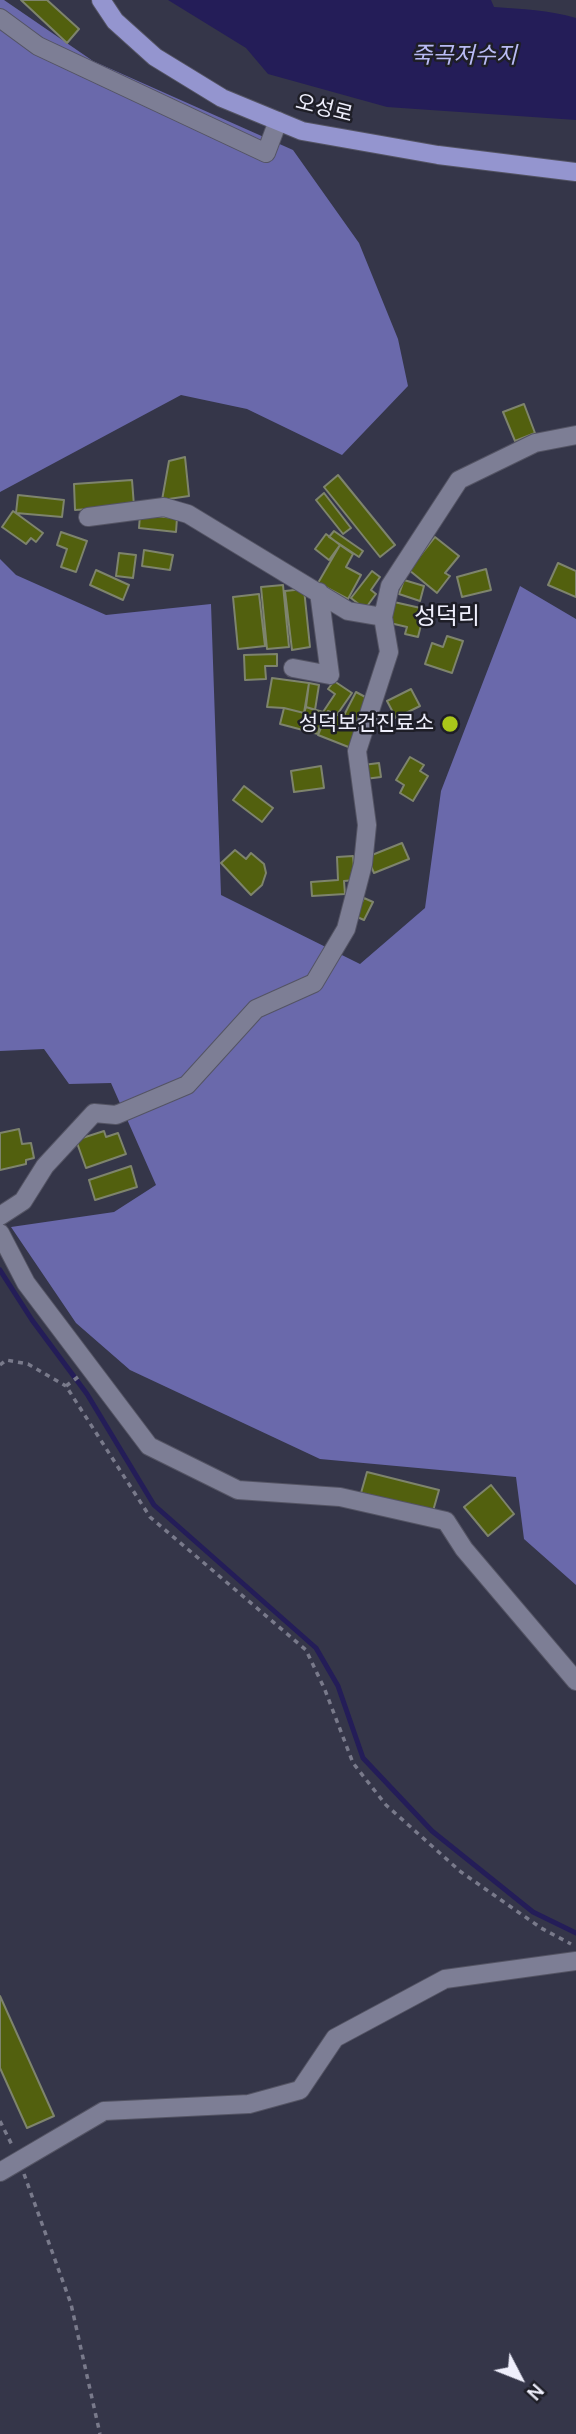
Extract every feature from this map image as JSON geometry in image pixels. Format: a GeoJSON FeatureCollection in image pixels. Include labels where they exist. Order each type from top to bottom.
{"type":"FeatureCollection","features":[{"type":"Feature","properties":{"kind":"main road","name":"오성로"},"geometry":{"type":"LineString","coordinates":[[101,0],[115,21],[155,57],[222,98],[302,131],[438,155],[576,172]]}},
{"type":"Feature","properties":{"kind":"street"},"geometry":{"type":"LineString","coordinates":[[0,18],[38,46],[266,153],[278,121]]}},
{"type":"Feature","properties":{"kind":"street"},"geometry":{"type":"LineString","coordinates":[[0,1216],[23,1201],[45,1166],[94,1113],[116,1115],[187,1085],[256,1009],[314,983],[346,929],[363,864],[367,825],[357,751],[389,652],[383,617],[390,586],[459,481],[535,443],[576,435]]}},
{"type":"Feature","properties":{"kind":"street"},"geometry":{"type":"LineString","coordinates":[[88,517],[164,507],[188,514],[348,611],[383,617]]}},
{"type":"Feature","properties":{"kind":"street"},"geometry":{"type":"LineString","coordinates":[[293,668],[330,675],[319,592]]}},
{"type":"Feature","properties":{"kind":"street"},"geometry":{"type":"LineString","coordinates":[[0,1233],[26,1283],[149,1447],[238,1490],[340,1497],[446,1521],[464,1549],[576,1681]]}},
{"type":"Feature","properties":{"kind":"street"},"geometry":{"type":"LineString","coordinates":[[0,2172],[104,2111],[249,2104],[300,2090],[335,2038],[445,1979],[576,1961]]}},
{"type":"Feature","properties":{"kind":"path"},"geometry":{"type":"LineString","coordinates":[[0,1365],[5,1360],[28,1364],[68,1385],[150,1517],[306,1650],[325,1690],[353,1763],[386,1805],[461,1872],[541,1928],[576,1947]]}},
{"type":"Feature","properties":{"kind":"path"},"geometry":{"type":"LineString","coordinates":[[0,2121],[20,2161],[71,2304],[100,2434]]}},
{"type":"Feature","properties":{"kind":"shaded area"},"geometry":{"type":"Polygon","coordinates":[[[0,0],[4,0],[93,61],[293,150],[359,243],[398,339],[408,386],[342,455],[247,409],[181,395],[0,492],[0,0]]]}},
{"type":"Feature","properties":{"kind":"shaded area"},"geometry":{"type":"Polygon","coordinates":[[[0,559],[16,575],[106,615],[211,604],[221,895],[360,964],[425,908],[441,791],[520,586],[576,619],[576,1585],[524,1539],[516,1477],[320,1459],[130,1370],[76,1323],[11,1227],[114,1212],[156,1185],[111,1083],[69,1084],[44,1049],[0,1051],[0,559]]]}},
{"type":"Feature","properties":{"kind":"water","name":"죽곡저수지"},"geometry":{"type":"Polygon","coordinates":[[[168,0],[491,0],[494,7],[576,18],[576,120],[387,107],[268,74],[246,48],[168,0]]]}},
{"type":"Feature","properties":{"kind":"building"},"geometry":{"type":"Polygon","coordinates":[[[21,0],[47,0],[79,29],[67,43],[21,0]]]}},
{"type":"Feature","properties":{"kind":"building"},"geometry":{"type":"Polygon","coordinates":[[[524,404],[535,433],[515,441],[503,412],[524,404]]]}},
{"type":"Feature","properties":{"kind":"building"},"geometry":{"type":"Polygon","coordinates":[[[185,457],[189,496],[162,500],[169,461],[185,457]]]}},
{"type":"Feature","properties":{"kind":"building"},"geometry":{"type":"Polygon","coordinates":[[[338,475],[395,545],[380,557],[324,487],[338,475]]]}},
{"type":"Feature","properties":{"kind":"building"},"geometry":{"type":"Polygon","coordinates":[[[132,480],[134,506],[75,510],[74,484],[132,480]]]}},
{"type":"Feature","properties":{"kind":"building"},"geometry":{"type":"Polygon","coordinates":[[[324,493],[351,528],[343,534],[316,500],[324,493]]]}},
{"type":"Feature","properties":{"kind":"building"},"geometry":{"type":"Polygon","coordinates":[[[18,495],[64,500],[62,517],[16,513],[18,495]]]}},
{"type":"Feature","properties":{"kind":"building"},"geometry":{"type":"Polygon","coordinates":[[[13,511],[43,533],[36,542],[31,538],[26,544],[2,527],[13,511]]]}},
{"type":"Feature","properties":{"kind":"building"},"geometry":{"type":"Polygon","coordinates":[[[140,515],[177,518],[176,532],[139,528],[140,515]]]}},
{"type":"Feature","properties":{"kind":"building"},"geometry":{"type":"Polygon","coordinates":[[[334,531],[363,551],[359,557],[329,537],[334,531]]]}},
{"type":"Feature","properties":{"kind":"building"},"geometry":{"type":"Polygon","coordinates":[[[61,532],[87,541],[76,572],[61,567],[67,549],[57,545],[61,532]]]}},
{"type":"Feature","properties":{"kind":"building"},"geometry":{"type":"Polygon","coordinates":[[[326,534],[340,545],[329,560],[315,549],[326,534]]]}},
{"type":"Feature","properties":{"kind":"building"},"geometry":{"type":"Polygon","coordinates":[[[435,537],[459,556],[445,573],[450,576],[437,593],[409,570],[435,537]]]}},
{"type":"Feature","properties":{"kind":"building"},"geometry":{"type":"Polygon","coordinates":[[[340,545],[353,554],[346,567],[361,575],[348,599],[318,583],[340,545]]]}},
{"type":"Feature","properties":{"kind":"building"},"geometry":{"type":"Polygon","coordinates":[[[144,550],[173,555],[170,570],[142,566],[144,550]]]}},
{"type":"Feature","properties":{"kind":"building"},"geometry":{"type":"Polygon","coordinates":[[[119,553],[136,555],[133,578],[116,576],[119,553]]]}},
{"type":"Feature","properties":{"kind":"building"},"geometry":{"type":"Polygon","coordinates":[[[558,563],[576,571],[576,597],[548,585],[558,563]]]}},
{"type":"Feature","properties":{"kind":"building"},"geometry":{"type":"Polygon","coordinates":[[[486,569],[491,590],[462,597],[457,577],[486,569]]]}},
{"type":"Feature","properties":{"kind":"building"},"geometry":{"type":"Polygon","coordinates":[[[96,570],[129,585],[123,600],[90,585],[96,570]]]}},
{"type":"Feature","properties":{"kind":"building"},"geometry":{"type":"Polygon","coordinates":[[[372,571],[380,577],[371,590],[376,594],[365,609],[351,598],[372,571]]]}},
{"type":"Feature","properties":{"kind":"building"},"geometry":{"type":"Polygon","coordinates":[[[404,580],[424,586],[420,601],[399,594],[404,580]]]}},
{"type":"Feature","properties":{"kind":"building"},"geometry":{"type":"Polygon","coordinates":[[[283,585],[289,647],[267,649],[261,587],[283,585]]]}},
{"type":"Feature","properties":{"kind":"building"},"geometry":{"type":"Polygon","coordinates":[[[304,589],[310,647],[292,650],[285,591],[304,589]]]}},
{"type":"Feature","properties":{"kind":"building"},"geometry":{"type":"Polygon","coordinates":[[[259,594],[265,646],[238,649],[233,597],[259,594]]]}},
{"type":"Feature","properties":{"kind":"building"},"geometry":{"type":"Polygon","coordinates":[[[394,602],[425,609],[418,637],[405,634],[407,627],[390,623],[394,602]]]}},
{"type":"Feature","properties":{"kind":"building"},"geometry":{"type":"Polygon","coordinates":[[[447,636],[463,641],[452,673],[425,664],[432,643],[443,647],[447,636]]]}},
{"type":"Feature","properties":{"kind":"building"},"geometry":{"type":"Polygon","coordinates":[[[277,654],[277,666],[265,666],[266,679],[245,680],[244,655],[277,654]]]}},
{"type":"Feature","properties":{"kind":"building"},"geometry":{"type":"Polygon","coordinates":[[[272,678],[309,683],[304,713],[267,707],[272,678]]]}},
{"type":"Feature","properties":{"kind":"building"},"geometry":{"type":"Polygon","coordinates":[[[334,681],[352,693],[334,719],[323,712],[335,694],[328,689],[334,681]]]}},
{"type":"Feature","properties":{"kind":"building"},"geometry":{"type":"Polygon","coordinates":[[[309,683],[319,685],[315,710],[306,707],[309,683]]]}},
{"type":"Feature","properties":{"kind":"building"},"geometry":{"type":"Polygon","coordinates":[[[411,689],[420,706],[396,718],[387,701],[411,689]]]}},
{"type":"Feature","properties":{"kind":"building"},"geometry":{"type":"Polygon","coordinates":[[[356,692],[369,699],[354,727],[341,721],[356,692]]]}},
{"type":"Feature","properties":{"kind":"building"},"geometry":{"type":"Polygon","coordinates":[[[306,707],[323,712],[318,734],[280,724],[284,708],[304,713],[306,707]]]}},
{"type":"Feature","properties":{"kind":"building"},"geometry":{"type":"Polygon","coordinates":[[[328,711],[361,724],[351,748],[318,735],[328,711]]]}},
{"type":"Feature","properties":{"kind":"building"},"geometry":{"type":"Polygon","coordinates":[[[410,757],[424,765],[420,771],[428,776],[413,801],[400,793],[404,785],[396,780],[410,757]]]}},
{"type":"Feature","properties":{"kind":"building"},"geometry":{"type":"Polygon","coordinates":[[[379,763],[381,777],[365,779],[363,765],[379,763]]]}},
{"type":"Feature","properties":{"kind":"building"},"geometry":{"type":"Polygon","coordinates":[[[321,766],[324,788],[294,792],[291,771],[321,766]]]}},
{"type":"Feature","properties":{"kind":"building"},"geometry":{"type":"Polygon","coordinates":[[[244,786],[273,808],[262,822],[233,800],[244,786]]]}},
{"type":"Feature","properties":{"kind":"building"},"geometry":{"type":"Polygon","coordinates":[[[402,843],[409,859],[374,873],[367,857],[402,843]]]}},
{"type":"Feature","properties":{"kind":"building"},"geometry":{"type":"Polygon","coordinates":[[[235,850],[246,859],[251,853],[264,864],[266,873],[262,885],[251,895],[221,863],[235,850]]]}},
{"type":"Feature","properties":{"kind":"building"},"geometry":{"type":"Polygon","coordinates":[[[353,856],[355,880],[344,881],[345,894],[312,896],[311,882],[338,880],[337,857],[353,856]]]}},
{"type":"Feature","properties":{"kind":"building"},"geometry":{"type":"Polygon","coordinates":[[[364,898],[373,902],[364,920],[355,916],[364,898]]]}},
{"type":"Feature","properties":{"kind":"building"},"geometry":{"type":"Polygon","coordinates":[[[19,1129],[22,1144],[31,1143],[34,1158],[26,1160],[26,1164],[0,1170],[0,1133],[19,1129]]]}},
{"type":"Feature","properties":{"kind":"building"},"geometry":{"type":"Polygon","coordinates":[[[104,1131],[106,1137],[118,1133],[126,1154],[86,1168],[76,1140],[104,1131]]]}},
{"type":"Feature","properties":{"kind":"building"},"geometry":{"type":"Polygon","coordinates":[[[131,1166],[137,1187],[95,1200],[89,1180],[131,1166]]]}},
{"type":"Feature","properties":{"kind":"building"},"geometry":{"type":"Polygon","coordinates":[[[367,1472],[439,1490],[433,1511],[361,1493],[367,1472]]]}},
{"type":"Feature","properties":{"kind":"building"},"geometry":{"type":"Polygon","coordinates":[[[491,1485],[514,1514],[488,1536],[464,1507],[491,1485]]]}},
{"type":"Feature","properties":{"kind":"building"},"geometry":{"type":"Polygon","coordinates":[[[0,1996],[54,2116],[27,2128],[0,2068],[0,1996]]]}},
{"type":"Feature","properties":{"kind":"waterway"},"geometry":{"type":"LineString","coordinates":[[0,1270],[32,1320],[87,1394],[154,1505],[316,1648],[338,1686],[363,1758],[432,1831],[533,1912],[576,1933]]}},
{"type":"Feature","properties":{"kind":"place","name":"성덕보건진료소"},"geometry":{"type":"Point","coordinates":[450,724]}},
{"type":"Feature","properties":{"kind":"district","name":"성덕리"},"geometry":{"type":"Point","coordinates":[447,617]}}]}
